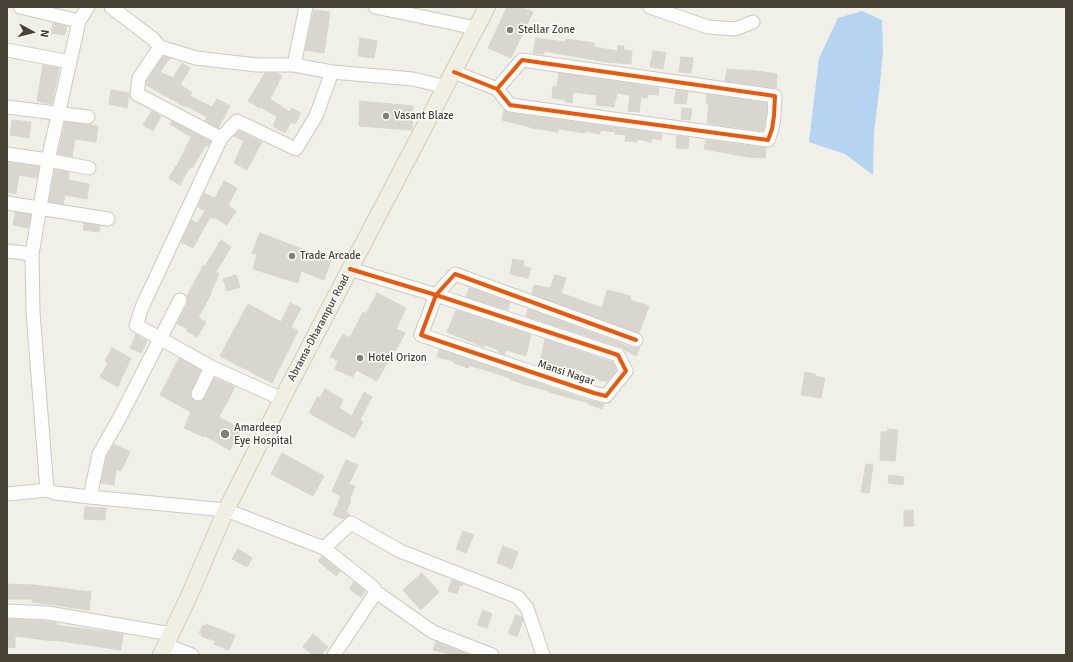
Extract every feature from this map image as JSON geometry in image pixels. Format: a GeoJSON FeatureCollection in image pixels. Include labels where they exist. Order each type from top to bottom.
{"type":"FeatureCollection","features":[{"type":"Feature","properties":{"kind":"main road","name":"Abrama-Dharampur Road"},"geometry":{"type":"LineString","coordinates":[[166,645],[226,510],[282,399],[487,7]]}},
{"type":"Feature","properties":{"kind":"street"},"geometry":{"type":"LineString","coordinates":[[20,7],[79,21]]}},
{"type":"Feature","properties":{"kind":"street"},"geometry":{"type":"LineString","coordinates":[[47,490],[33,312],[32,254],[48,160],[79,21],[88,7]]}},
{"type":"Feature","properties":{"kind":"street"},"geometry":{"type":"LineString","coordinates":[[111,7],[153,39],[160,47],[196,58],[257,65],[294,65],[332,72],[413,79],[446,87]]}},
{"type":"Feature","properties":{"kind":"street"},"geometry":{"type":"LineString","coordinates":[[294,65],[306,7]]}},
{"type":"Feature","properties":{"kind":"street"},"geometry":{"type":"LineString","coordinates":[[375,7],[476,28]]}},
{"type":"Feature","properties":{"kind":"street"},"geometry":{"type":"LineString","coordinates":[[650,7],[708,27],[735,29],[753,22]]}},
{"type":"Feature","properties":{"kind":"street"},"geometry":{"type":"LineString","coordinates":[[160,47],[139,78],[137,94],[221,138]]}},
{"type":"Feature","properties":{"kind":"street"},"geometry":{"type":"LineString","coordinates":[[7,50],[70,62]]}},
{"type":"Feature","properties":{"kind":"street"},"geometry":{"type":"LineString","coordinates":[[454,72],[497,90],[510,105],[768,140],[772,129],[774,116],[775,96],[522,60],[497,90]]}},
{"type":"Feature","properties":{"kind":"street"},"geometry":{"type":"LineString","coordinates":[[282,399],[211,367],[136,325],[142,307],[221,138],[237,122],[296,149],[316,116],[332,72]]}},
{"type":"Feature","properties":{"kind":"street"},"geometry":{"type":"LineString","coordinates":[[7,107],[88,117]]}},
{"type":"Feature","properties":{"kind":"street"},"geometry":{"type":"LineString","coordinates":[[7,154],[89,168]]}},
{"type":"Feature","properties":{"kind":"street"},"geometry":{"type":"LineString","coordinates":[[7,203],[40,207],[108,219]]}},
{"type":"Feature","properties":{"kind":"street"},"geometry":{"type":"LineString","coordinates":[[7,251],[32,254]]}},
{"type":"Feature","properties":{"kind":"street","name":"Mansi Nagar"},"geometry":{"type":"LineString","coordinates":[[350,269],[436,295],[618,355],[626,371],[606,396],[421,335],[436,295],[455,274],[636,340]]}},
{"type":"Feature","properties":{"kind":"street"},"geometry":{"type":"LineString","coordinates":[[90,497],[98,454],[119,419],[180,300]]}},
{"type":"Feature","properties":{"kind":"street"},"geometry":{"type":"LineString","coordinates":[[198,394],[211,367]]}},
{"type":"Feature","properties":{"kind":"street"},"geometry":{"type":"LineString","coordinates":[[7,494],[47,490],[55,493],[90,497],[226,510],[324,548],[373,587],[376,592],[433,632],[492,655]]}},
{"type":"Feature","properties":{"kind":"street"},"geometry":{"type":"LineString","coordinates":[[324,548],[351,523],[400,551],[518,597],[527,608],[543,655]]}},
{"type":"Feature","properties":{"kind":"street"},"geometry":{"type":"LineString","coordinates":[[334,655],[376,592]]}},
{"type":"Feature","properties":{"kind":"street"},"geometry":{"type":"LineString","coordinates":[[7,611],[48,613],[166,645],[192,655]]}},
{"type":"Feature","properties":{"kind":"water"},"geometry":{"type":"Polygon","coordinates":[[[862,11],[882,20],[883,51],[874,133],[873,175],[845,154],[809,142],[819,58],[838,18],[862,11]]]}},
{"type":"Feature","properties":{"kind":"building","name":"Stellar Zone"},"geometry":{"type":"Polygon","coordinates":[[[507,7],[521,7],[533,12],[511,58],[488,48],[507,7]]]}},
{"type":"Feature","properties":{"kind":"building"},"geometry":{"type":"Polygon","coordinates":[[[314,10],[330,12],[324,53],[305,50],[314,10]]]}},
{"type":"Feature","properties":{"kind":"building"},"geometry":{"type":"Polygon","coordinates":[[[53,23],[67,26],[65,35],[51,33],[53,23]]]}},
{"type":"Feature","properties":{"kind":"building"},"geometry":{"type":"Polygon","coordinates":[[[360,38],[377,41],[374,58],[358,56],[360,38]]]}},
{"type":"Feature","properties":{"kind":"building"},"geometry":{"type":"Polygon","coordinates":[[[536,38],[565,42],[566,39],[594,43],[594,47],[617,51],[618,46],[624,46],[624,50],[632,51],[631,64],[606,62],[544,51],[544,54],[533,53],[536,38]]]}},
{"type":"Feature","properties":{"kind":"building"},"geometry":{"type":"Polygon","coordinates":[[[653,51],[666,53],[663,69],[650,67],[653,51]]]}},
{"type":"Feature","properties":{"kind":"building"},"geometry":{"type":"Polygon","coordinates":[[[163,56],[170,58],[160,72],[173,78],[182,63],[190,68],[180,85],[192,92],[190,96],[212,107],[217,99],[230,106],[218,128],[205,121],[207,117],[185,105],[185,107],[146,85],[163,56]]]}},
{"type":"Feature","properties":{"kind":"building"},"geometry":{"type":"Polygon","coordinates":[[[681,57],[693,58],[691,73],[679,72],[681,57]]]}},
{"type":"Feature","properties":{"kind":"building"},"geometry":{"type":"Polygon","coordinates":[[[43,65],[59,68],[52,104],[37,101],[43,65]]]}},
{"type":"Feature","properties":{"kind":"building"},"geometry":{"type":"Polygon","coordinates":[[[727,69],[750,70],[777,74],[776,88],[725,81],[727,69]]]}},
{"type":"Feature","properties":{"kind":"building"},"geometry":{"type":"Polygon","coordinates":[[[265,73],[276,73],[282,76],[270,99],[290,112],[292,108],[301,113],[295,124],[291,122],[285,133],[273,126],[277,117],[248,101],[265,73]]]}},
{"type":"Feature","properties":{"kind":"building"},"geometry":{"type":"Polygon","coordinates":[[[559,73],[659,88],[658,95],[648,94],[647,98],[641,97],[639,112],[628,111],[630,95],[617,93],[614,107],[596,105],[597,95],[573,92],[572,103],[565,102],[565,100],[552,98],[553,86],[557,87],[559,73]]]}},
{"type":"Feature","properties":{"kind":"building"},"geometry":{"type":"Polygon","coordinates":[[[111,90],[129,93],[127,108],[109,104],[111,90]]]}},
{"type":"Feature","properties":{"kind":"building"},"geometry":{"type":"Polygon","coordinates":[[[676,90],[688,92],[686,104],[674,103],[676,90]]]}},
{"type":"Feature","properties":{"kind":"building"},"geometry":{"type":"Polygon","coordinates":[[[707,94],[767,103],[763,131],[707,123],[709,103],[706,103],[707,94]]]}},
{"type":"Feature","properties":{"kind":"building","name":"Vasant Blaze"},"geometry":{"type":"Polygon","coordinates":[[[360,101],[413,106],[412,130],[359,126],[360,101]]]}},
{"type":"Feature","properties":{"kind":"building"},"geometry":{"type":"Polygon","coordinates":[[[682,108],[692,109],[690,120],[681,119],[682,108]]]}},
{"type":"Feature","properties":{"kind":"building"},"geometry":{"type":"Polygon","coordinates":[[[504,110],[509,113],[662,134],[661,140],[652,138],[651,142],[637,139],[637,142],[625,141],[626,135],[615,134],[616,132],[600,130],[600,134],[559,129],[558,132],[533,128],[502,120],[504,110]]]}},
{"type":"Feature","properties":{"kind":"building"},"geometry":{"type":"Polygon","coordinates":[[[152,111],[161,116],[153,131],[143,125],[152,111]]]}},
{"type":"Feature","properties":{"kind":"building"},"geometry":{"type":"Polygon","coordinates":[[[12,120],[31,122],[29,138],[10,135],[12,120]]]}},
{"type":"Feature","properties":{"kind":"building"},"geometry":{"type":"Polygon","coordinates":[[[172,121],[211,142],[208,146],[206,145],[192,168],[190,167],[180,185],[169,178],[177,166],[191,137],[170,124],[172,121]]]}},
{"type":"Feature","properties":{"kind":"building"},"geometry":{"type":"Polygon","coordinates":[[[65,122],[98,126],[96,142],[75,139],[72,157],[58,154],[65,122]]]}},
{"type":"Feature","properties":{"kind":"building"},"geometry":{"type":"Polygon","coordinates":[[[239,131],[262,142],[247,170],[234,163],[244,141],[234,136],[239,131]]]}},
{"type":"Feature","properties":{"kind":"building"},"geometry":{"type":"Polygon","coordinates":[[[677,136],[689,137],[688,149],[676,148],[677,136]]]}},
{"type":"Feature","properties":{"kind":"building"},"geometry":{"type":"Polygon","coordinates":[[[706,140],[766,148],[765,158],[748,157],[704,149],[706,140]]]}},
{"type":"Feature","properties":{"kind":"building"},"geometry":{"type":"Polygon","coordinates":[[[7,162],[39,167],[37,178],[19,175],[16,194],[7,192],[7,162]]]}},
{"type":"Feature","properties":{"kind":"building"},"geometry":{"type":"Polygon","coordinates":[[[55,169],[69,172],[68,180],[89,184],[87,199],[65,195],[63,204],[49,202],[55,169]]]}},
{"type":"Feature","properties":{"kind":"building"},"geometry":{"type":"Polygon","coordinates":[[[224,181],[237,188],[228,205],[236,211],[227,225],[214,217],[213,219],[210,217],[193,248],[181,242],[191,220],[197,223],[205,211],[198,207],[204,193],[215,198],[224,181]]]}},
{"type":"Feature","properties":{"kind":"building"},"geometry":{"type":"Polygon","coordinates":[[[15,212],[31,215],[28,228],[13,225],[15,212]]]}},
{"type":"Feature","properties":{"kind":"building"},"geometry":{"type":"Polygon","coordinates":[[[84,223],[100,226],[99,232],[83,230],[84,223]]]}},
{"type":"Feature","properties":{"kind":"building","name":"Trade Arcade"},"geometry":{"type":"Polygon","coordinates":[[[260,233],[331,260],[324,280],[301,271],[298,283],[253,269],[257,254],[252,253],[260,233]]]}},
{"type":"Feature","properties":{"kind":"building"},"geometry":{"type":"Polygon","coordinates":[[[221,240],[231,247],[216,272],[219,274],[211,294],[198,318],[206,322],[197,337],[187,331],[188,329],[177,324],[187,304],[187,296],[203,266],[205,266],[221,240]]]}},
{"type":"Feature","properties":{"kind":"building"},"geometry":{"type":"Polygon","coordinates":[[[513,259],[524,261],[523,266],[531,268],[528,278],[510,274],[513,259]]]}},
{"type":"Feature","properties":{"kind":"building"},"geometry":{"type":"Polygon","coordinates":[[[236,275],[240,287],[227,291],[223,279],[236,275]]]}},
{"type":"Feature","properties":{"kind":"building"},"geometry":{"type":"Polygon","coordinates":[[[555,275],[566,278],[561,293],[602,308],[607,290],[631,296],[630,300],[649,306],[639,333],[532,294],[534,285],[550,288],[555,275]]]}},
{"type":"Feature","properties":{"kind":"building"},"geometry":{"type":"Polygon","coordinates":[[[469,288],[510,302],[508,310],[466,297],[469,288]]]}},
{"type":"Feature","properties":{"kind":"building"},"geometry":{"type":"Polygon","coordinates":[[[377,293],[406,308],[396,329],[405,333],[377,381],[356,370],[353,377],[335,369],[338,361],[330,357],[343,334],[350,338],[363,312],[366,314],[377,293]]]}},
{"type":"Feature","properties":{"kind":"building"},"geometry":{"type":"Polygon","coordinates":[[[290,303],[301,308],[291,327],[298,331],[272,383],[220,356],[248,304],[281,322],[290,303]]]}},
{"type":"Feature","properties":{"kind":"building"},"geometry":{"type":"Polygon","coordinates":[[[528,309],[633,348],[640,347],[636,356],[620,347],[526,316],[528,309]]]}},
{"type":"Feature","properties":{"kind":"building"},"geometry":{"type":"Polygon","coordinates":[[[456,310],[531,335],[526,356],[506,350],[504,355],[498,352],[499,350],[485,345],[484,347],[447,332],[456,310]]]}},
{"type":"Feature","properties":{"kind":"building"},"geometry":{"type":"Polygon","coordinates":[[[136,334],[147,341],[141,353],[130,348],[136,334]]]}},
{"type":"Feature","properties":{"kind":"building"},"geometry":{"type":"Polygon","coordinates":[[[545,339],[612,362],[616,368],[615,372],[607,382],[595,379],[596,376],[583,373],[583,371],[540,362],[545,339]]]}},
{"type":"Feature","properties":{"kind":"building"},"geometry":{"type":"Polygon","coordinates":[[[112,348],[131,358],[118,387],[100,377],[108,363],[105,361],[112,348]]]}},
{"type":"Feature","properties":{"kind":"building"},"geometry":{"type":"Polygon","coordinates":[[[439,349],[591,401],[604,404],[602,409],[588,404],[589,403],[523,384],[510,378],[469,365],[468,368],[454,363],[454,361],[437,357],[439,349]]]}},
{"type":"Feature","properties":{"kind":"building"},"geometry":{"type":"Polygon","coordinates":[[[179,358],[201,370],[191,391],[191,398],[194,401],[198,402],[203,400],[215,378],[235,387],[219,417],[241,429],[230,450],[205,436],[204,437],[184,428],[191,412],[160,395],[179,358]]]}},
{"type":"Feature","properties":{"kind":"building"},"geometry":{"type":"Polygon","coordinates":[[[805,372],[825,378],[821,398],[801,395],[805,372]]]}},
{"type":"Feature","properties":{"kind":"building"},"geometry":{"type":"Polygon","coordinates":[[[325,389],[343,400],[339,408],[352,416],[364,392],[372,397],[360,420],[363,422],[354,438],[309,413],[318,396],[320,398],[325,389]]]}},
{"type":"Feature","properties":{"kind":"building"},"geometry":{"type":"Polygon","coordinates":[[[888,429],[898,430],[895,461],[880,460],[881,432],[888,432],[888,429]]]}},
{"type":"Feature","properties":{"kind":"building"},"geometry":{"type":"Polygon","coordinates":[[[114,444],[130,452],[121,471],[116,469],[114,485],[101,483],[107,457],[114,444]]]}},
{"type":"Feature","properties":{"kind":"building"},"geometry":{"type":"Polygon","coordinates":[[[282,453],[324,476],[313,496],[271,474],[282,453]]]}},
{"type":"Feature","properties":{"kind":"building"},"geometry":{"type":"Polygon","coordinates":[[[346,460],[358,465],[349,484],[355,486],[346,512],[350,515],[343,519],[333,515],[341,496],[332,491],[346,460]]]}},
{"type":"Feature","properties":{"kind":"building"},"geometry":{"type":"Polygon","coordinates":[[[866,464],[873,465],[869,493],[861,492],[866,464]]]}},
{"type":"Feature","properties":{"kind":"building"},"geometry":{"type":"Polygon","coordinates":[[[889,475],[904,477],[903,485],[888,483],[889,475]]]}},
{"type":"Feature","properties":{"kind":"building"},"geometry":{"type":"Polygon","coordinates":[[[85,507],[106,508],[105,520],[84,519],[85,507]]]}},
{"type":"Feature","properties":{"kind":"building"},"geometry":{"type":"Polygon","coordinates":[[[913,510],[914,526],[904,526],[904,511],[913,510]]]}},
{"type":"Feature","properties":{"kind":"building"},"geometry":{"type":"Polygon","coordinates":[[[463,531],[474,535],[466,553],[456,549],[463,531]]]}},
{"type":"Feature","properties":{"kind":"building"},"geometry":{"type":"Polygon","coordinates":[[[503,546],[518,552],[512,569],[497,563],[503,546]]]}},
{"type":"Feature","properties":{"kind":"building"},"geometry":{"type":"Polygon","coordinates":[[[238,549],[252,558],[247,567],[232,559],[238,549]]]}},
{"type":"Feature","properties":{"kind":"building"},"geometry":{"type":"Polygon","coordinates":[[[322,556],[340,571],[336,576],[318,561],[322,556]]]}},
{"type":"Feature","properties":{"kind":"building"},"geometry":{"type":"Polygon","coordinates":[[[422,573],[439,592],[421,610],[403,590],[422,573]]]}},
{"type":"Feature","properties":{"kind":"building"},"geometry":{"type":"Polygon","coordinates":[[[452,580],[463,584],[462,586],[460,585],[457,594],[448,591],[452,580]]]}},
{"type":"Feature","properties":{"kind":"building"},"geometry":{"type":"Polygon","coordinates":[[[354,582],[365,591],[361,597],[349,589],[354,582]]]}},
{"type":"Feature","properties":{"kind":"building"},"geometry":{"type":"Polygon","coordinates":[[[7,584],[34,585],[91,592],[89,610],[32,602],[32,599],[7,599],[7,584]]]}},
{"type":"Feature","properties":{"kind":"building"},"geometry":{"type":"Polygon","coordinates":[[[483,610],[492,614],[487,628],[477,625],[483,610]]]}},
{"type":"Feature","properties":{"kind":"building"},"geometry":{"type":"Polygon","coordinates":[[[516,615],[522,617],[523,620],[517,637],[508,633],[516,615]]]}},
{"type":"Feature","properties":{"kind":"building"},"geometry":{"type":"Polygon","coordinates":[[[7,619],[44,621],[57,623],[56,625],[123,634],[121,650],[15,636],[15,648],[7,647],[7,619]]]}},
{"type":"Feature","properties":{"kind":"building"},"geometry":{"type":"Polygon","coordinates":[[[206,624],[235,635],[229,650],[214,644],[215,641],[201,636],[202,634],[199,633],[203,625],[206,626],[206,624]]]}},
{"type":"Feature","properties":{"kind":"building"},"geometry":{"type":"Polygon","coordinates":[[[313,634],[328,647],[321,655],[313,655],[303,647],[313,634]]]}},
{"type":"Feature","properties":{"kind":"building"},"geometry":{"type":"Polygon","coordinates":[[[436,642],[470,655],[454,655],[433,650],[436,642]]]}},
{"type":"Feature","properties":{"kind":"cycle path"},"geometry":{"type":"LineString","coordinates":[[454,72],[497,89],[510,105],[768,140],[772,129],[774,116],[775,96],[522,60],[497,89]]}},
{"type":"Feature","properties":{"kind":"cycle path"},"geometry":{"type":"LineString","coordinates":[[350,269],[436,295],[421,335],[606,396],[626,371],[618,355],[436,295],[455,274],[636,340]]}},
{"type":"Feature","properties":{"kind":"place","name":"Stellar Zone"},"geometry":{"type":"Point","coordinates":[510,30]}},
{"type":"Feature","properties":{"kind":"place","name":"Vasant Blaze"},"geometry":{"type":"Point","coordinates":[386,116]}},
{"type":"Feature","properties":{"kind":"place","name":"Trade Arcade"},"geometry":{"type":"Point","coordinates":[292,256]}},
{"type":"Feature","properties":{"kind":"place","name":"Hotel Orizon"},"geometry":{"type":"Point","coordinates":[360,358]}},
{"type":"Feature","properties":{"kind":"place","name":"Amardeep Eye Hospital"},"geometry":{"type":"Point","coordinates":[225,434]}}]}
